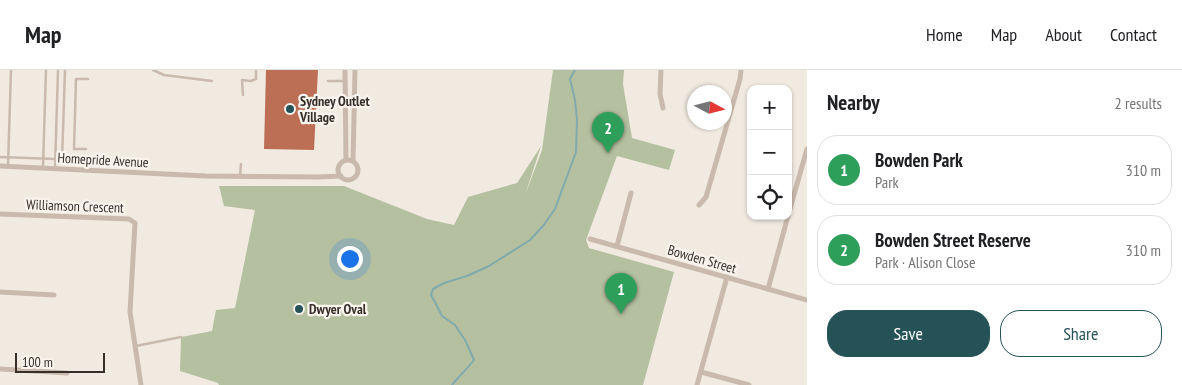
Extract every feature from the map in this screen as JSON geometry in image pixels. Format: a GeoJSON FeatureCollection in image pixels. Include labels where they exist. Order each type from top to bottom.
{"type":"FeatureCollection","features":[{"type":"Feature","properties":{"kind":"street"},"geometry":{"type":"LineString","coordinates":[[345,70],[346,160]]}},
{"type":"Feature","properties":{"kind":"street"},"geometry":{"type":"LineString","coordinates":[[353,161],[346,160],[340,164],[339,173],[341,176],[350,179],[356,176],[358,170],[353,161],[355,70]]}},
{"type":"Feature","properties":{"kind":"street"},"geometry":{"type":"LineString","coordinates":[[661,70],[660,94],[663,108]]}},
{"type":"Feature","properties":{"kind":"street"},"geometry":{"type":"LineString","coordinates":[[699,205],[706,197],[741,70]]}},
{"type":"Feature","properties":{"kind":"street"},"geometry":{"type":"LineString","coordinates":[[792,202],[807,149]]}},
{"type":"Feature","properties":{"kind":"street","name":"Homepride Avenue"},"geometry":{"type":"LineString","coordinates":[[0,166],[206,176],[341,176]]}},
{"type":"Feature","properties":{"kind":"street"},"geometry":{"type":"LineString","coordinates":[[617,246],[631,193]]}},
{"type":"Feature","properties":{"kind":"street","name":"Williamson Crescent"},"geometry":{"type":"LineString","coordinates":[[0,214],[129,219],[135,223],[130,312],[141,385]]}},
{"type":"Feature","properties":{"kind":"street"},"geometry":{"type":"LineString","coordinates":[[768,289],[787,220]]}},
{"type":"Feature","properties":{"kind":"street","name":"Bowden Street"},"geometry":{"type":"LineString","coordinates":[[590,239],[807,300]]}},
{"type":"Feature","properties":{"kind":"street"},"geometry":{"type":"LineString","coordinates":[[697,385],[727,277]]}},
{"type":"Feature","properties":{"kind":"street"},"geometry":{"type":"LineString","coordinates":[[0,292],[54,295]]}},
{"type":"Feature","properties":{"kind":"street"},"geometry":{"type":"LineString","coordinates":[[0,369],[67,373]]}},
{"type":"Feature","properties":{"kind":"street"},"geometry":{"type":"LineString","coordinates":[[701,372],[749,385]]}},
{"type":"Feature","properties":{"kind":"lane"},"geometry":{"type":"LineString","coordinates":[[8,167],[11,70]]}},
{"type":"Feature","properties":{"kind":"lane"},"geometry":{"type":"LineString","coordinates":[[43,168],[46,70]]}},
{"type":"Feature","properties":{"kind":"lane"},"geometry":{"type":"LineString","coordinates":[[55,169],[58,70]]}},
{"type":"Feature","properties":{"kind":"lane"},"geometry":{"type":"LineString","coordinates":[[62,161],[65,70]]}},
{"type":"Feature","properties":{"kind":"lane"},"geometry":{"type":"LineString","coordinates":[[153,70],[164,75],[212,80]]}},
{"type":"Feature","properties":{"kind":"lane"},"geometry":{"type":"LineString","coordinates":[[243,94],[242,80],[251,81],[256,79],[256,70]]}},
{"type":"Feature","properties":{"kind":"lane"},"geometry":{"type":"LineString","coordinates":[[86,149],[74,149],[76,79],[88,79]]}},
{"type":"Feature","properties":{"kind":"lane"},"geometry":{"type":"LineString","coordinates":[[328,81],[345,81]]}},
{"type":"Feature","properties":{"kind":"lane"},"geometry":{"type":"LineString","coordinates":[[0,157],[55,160]]}},
{"type":"Feature","properties":{"kind":"lane"},"geometry":{"type":"LineString","coordinates":[[240,176],[241,164]]}},
{"type":"Feature","properties":{"kind":"lane"},"geometry":{"type":"LineString","coordinates":[[136,346],[181,337]]}},
{"type":"Feature","properties":{"kind":"green space"},"geometry":{"type":"Polygon","coordinates":[[[553,70],[624,70],[623,84],[632,138],[675,150],[669,170],[617,156],[586,240],[589,248],[674,272],[643,385],[219,385],[218,383],[180,371],[181,337],[212,331],[216,310],[235,308],[255,210],[224,206],[219,186],[344,186],[427,219],[454,225],[468,197],[517,183],[541,146],[525,195],[542,150],[553,70]]]}},
{"type":"Feature","properties":{"kind":"building","name":"Sydney Outlet Village"},"geometry":{"type":"Polygon","coordinates":[[[266,70],[318,70],[314,150],[264,149],[266,70]]]}},
{"type":"Feature","properties":{"kind":"waterway"},"geometry":{"type":"LineString","coordinates":[[452,385],[474,360],[465,340],[455,325],[442,316],[431,295],[433,289],[489,266],[530,240],[555,209],[576,152],[577,120],[570,79],[575,70]]}},
{"type":"Feature","properties":{"kind":"place","name":"Sydney Outlet Village"},"geometry":{"type":"Point","coordinates":[290,109]}},
{"type":"Feature","properties":{"kind":"place","name":"Bowden Street Reserve"},"geometry":{"type":"Point","coordinates":[608,153]}},
{"type":"Feature","properties":{"kind":"place","name":"Dwyer Oval"},"geometry":{"type":"Point","coordinates":[299,309]}},
{"type":"Feature","properties":{"kind":"place","name":"Bowden Park"},"geometry":{"type":"Point","coordinates":[621,314]}}]}
